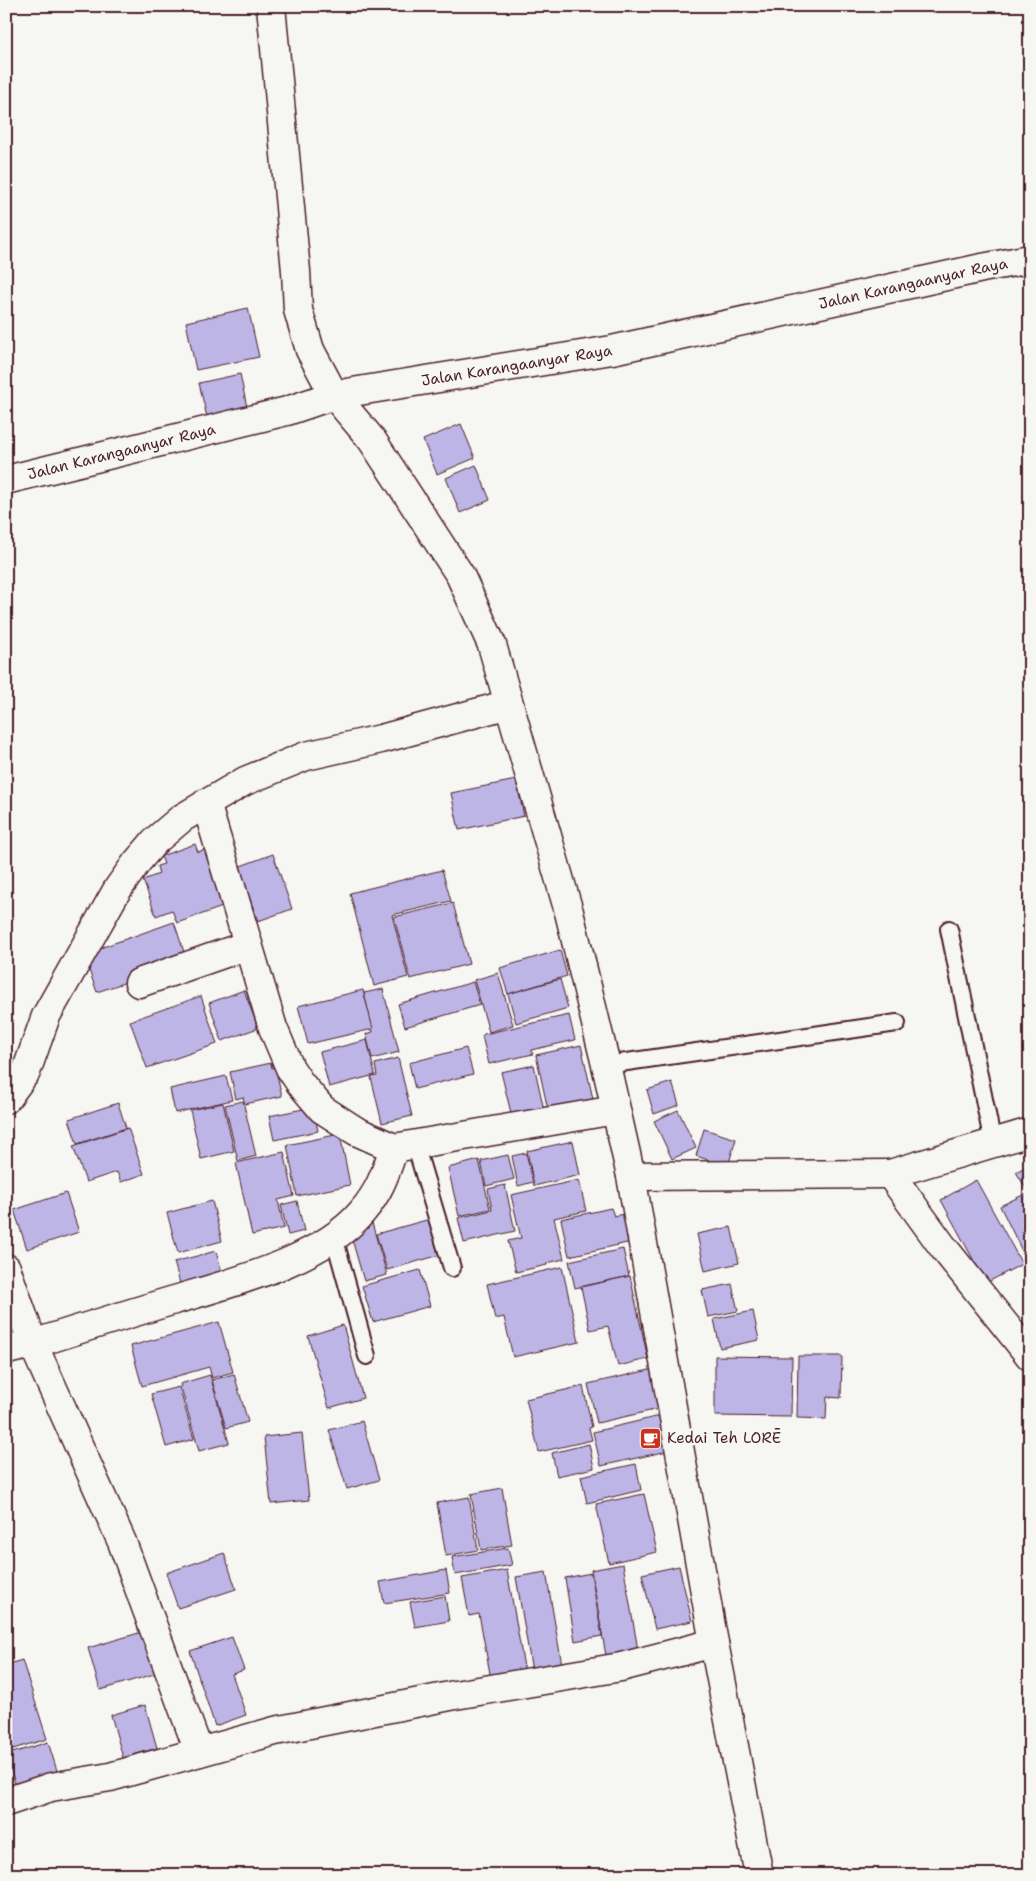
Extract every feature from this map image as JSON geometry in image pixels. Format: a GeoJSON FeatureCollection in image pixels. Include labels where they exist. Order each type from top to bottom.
{"type":"FeatureCollection","features":[{"type":"Feature","properties":{"kind":"street"},"geometry":{"type":"LineString","coordinates":[[271,6],[298,310],[310,350],[334,395],[372,440],[460,575],[492,645],[569,912],[631,1176],[714,1643],[759,1875]]}},
{"type":"Feature","properties":{"kind":"street","name":"Jalan Karangaanyar Raya"},"geometry":{"type":"LineString","coordinates":[[6,480],[287,411],[334,395],[612,350],[1030,259]]}},
{"type":"Feature","properties":{"kind":"street"},"geometry":{"type":"LineString","coordinates":[[6,1099],[26,1072],[46,1016],[117,890],[155,841],[182,818],[245,781],[306,756],[381,739],[509,704]]}},
{"type":"Feature","properties":{"kind":"street"},"geometry":{"type":"LineString","coordinates":[[206,803],[279,1044],[300,1083],[322,1108],[356,1131],[404,1146],[615,1110]]}},
{"type":"Feature","properties":{"kind":"street"},"geometry":{"type":"LineString","coordinates":[[139,983],[248,945]]}},
{"type":"Feature","properties":{"kind":"street"},"geometry":{"type":"LineString","coordinates":[[631,1176],[890,1174],[1030,1132]]}},
{"type":"Feature","properties":{"kind":"street"},"geometry":{"type":"LineString","coordinates":[[6,1350],[33,1344],[242,1280],[315,1250],[361,1214],[378,1192],[404,1146]]}},
{"type":"Feature","properties":{"kind":"street"},"geometry":{"type":"LineString","coordinates":[[890,1174],[943,1247],[1030,1356]]}},
{"type":"Feature","properties":{"kind":"street"},"geometry":{"type":"LineString","coordinates":[[6,1268],[33,1344],[122,1542],[200,1752]]}},
{"type":"Feature","properties":{"kind":"street"},"geometry":{"type":"LineString","coordinates":[[6,1802],[52,1787],[110,1777],[275,1730],[455,1695],[621,1666],[714,1643]]}},
{"type":"Feature","properties":{"kind":"lane"},"geometry":{"type":"LineString","coordinates":[[949,929],[993,1143]]}},
{"type":"Feature","properties":{"kind":"lane"},"geometry":{"type":"LineString","coordinates":[[606,1065],[897,1023]]}},
{"type":"Feature","properties":{"kind":"lane"},"geometry":{"type":"LineString","coordinates":[[404,1146],[452,1268]]}},
{"type":"Feature","properties":{"kind":"lane"},"geometry":{"type":"LineString","coordinates":[[334,1237],[367,1356]]}},
{"type":"Feature","properties":{"kind":"building"},"geometry":{"type":"Polygon","coordinates":[[[248,308],[259,357],[196,370],[186,322],[248,308]]]}},
{"type":"Feature","properties":{"kind":"building"},"geometry":{"type":"Polygon","coordinates":[[[240,374],[249,417],[209,426],[199,383],[240,374]]]}},
{"type":"Feature","properties":{"kind":"building"},"geometry":{"type":"Polygon","coordinates":[[[461,424],[475,458],[437,474],[423,440],[461,424]]]}},
{"type":"Feature","properties":{"kind":"building"},"geometry":{"type":"Polygon","coordinates":[[[476,465],[490,500],[460,513],[446,478],[476,465]]]}},
{"type":"Feature","properties":{"kind":"building"},"geometry":{"type":"Polygon","coordinates":[[[516,780],[524,816],[459,830],[451,793],[516,780]]]}},
{"type":"Feature","properties":{"kind":"building"},"geometry":{"type":"Polygon","coordinates":[[[195,844],[198,852],[208,848],[228,905],[177,923],[172,910],[156,916],[143,880],[159,874],[157,866],[164,864],[161,856],[195,844]]]}},
{"type":"Feature","properties":{"kind":"building"},"geometry":{"type":"Polygon","coordinates":[[[273,854],[292,909],[258,921],[238,867],[273,854]]]}},
{"type":"Feature","properties":{"kind":"building"},"geometry":{"type":"Polygon","coordinates":[[[442,870],[451,901],[392,915],[408,977],[374,986],[350,893],[442,870]]]}},
{"type":"Feature","properties":{"kind":"building"},"geometry":{"type":"Polygon","coordinates":[[[453,903],[469,964],[410,979],[394,917],[453,903]]]}},
{"type":"Feature","properties":{"kind":"building"},"geometry":{"type":"Polygon","coordinates":[[[174,922],[187,961],[97,992],[83,954],[174,922]]]}},
{"type":"Feature","properties":{"kind":"building"},"geometry":{"type":"Polygon","coordinates":[[[560,950],[567,976],[508,994],[500,968],[560,950]]]}},
{"type":"Feature","properties":{"kind":"building"},"geometry":{"type":"Polygon","coordinates":[[[498,973],[513,1025],[489,1032],[474,980],[498,973]]]}},
{"type":"Feature","properties":{"kind":"building"},"geometry":{"type":"Polygon","coordinates":[[[560,979],[568,1008],[516,1023],[508,994],[560,979]]]}},
{"type":"Feature","properties":{"kind":"building"},"geometry":{"type":"Polygon","coordinates":[[[473,982],[480,1005],[405,1027],[398,1004],[473,982]]]}},
{"type":"Feature","properties":{"kind":"building"},"geometry":{"type":"Polygon","coordinates":[[[383,989],[399,1052],[372,1059],[366,1034],[373,1032],[364,993],[383,989]]]}},
{"type":"Feature","properties":{"kind":"building"},"geometry":{"type":"Polygon","coordinates":[[[244,990],[258,1028],[222,1041],[209,1003],[244,990]]]}},
{"type":"Feature","properties":{"kind":"building"},"geometry":{"type":"Polygon","coordinates":[[[363,990],[373,1029],[308,1044],[298,1006],[363,990]]]}},
{"type":"Feature","properties":{"kind":"building"},"geometry":{"type":"Polygon","coordinates":[[[201,996],[217,1044],[147,1068],[130,1021],[201,996]]]}},
{"type":"Feature","properties":{"kind":"building"},"geometry":{"type":"Polygon","coordinates":[[[569,1015],[575,1040],[531,1050],[533,1054],[489,1064],[482,1036],[484,1034],[569,1015]]]}},
{"type":"Feature","properties":{"kind":"building"},"geometry":{"type":"Polygon","coordinates":[[[367,1040],[375,1075],[329,1087],[320,1052],[367,1040]]]}},
{"type":"Feature","properties":{"kind":"building"},"geometry":{"type":"Polygon","coordinates":[[[581,1045],[593,1099],[548,1110],[536,1055],[581,1045]]]}},
{"type":"Feature","properties":{"kind":"building"},"geometry":{"type":"Polygon","coordinates":[[[466,1048],[473,1074],[415,1089],[409,1063],[466,1048]]]}},
{"type":"Feature","properties":{"kind":"building"},"geometry":{"type":"Polygon","coordinates":[[[398,1058],[412,1116],[382,1123],[371,1077],[377,1076],[375,1064],[398,1058]]]}},
{"type":"Feature","properties":{"kind":"building"},"geometry":{"type":"Polygon","coordinates":[[[271,1063],[272,1068],[275,1067],[282,1096],[245,1104],[243,1097],[236,1099],[230,1072],[271,1063]]]}},
{"type":"Feature","properties":{"kind":"building"},"geometry":{"type":"Polygon","coordinates":[[[534,1065],[544,1110],[512,1117],[501,1072],[534,1065]]]}},
{"type":"Feature","properties":{"kind":"building"},"geometry":{"type":"Polygon","coordinates":[[[226,1076],[232,1100],[175,1113],[170,1089],[226,1076]]]}},
{"type":"Feature","properties":{"kind":"building"},"geometry":{"type":"Polygon","coordinates":[[[672,1082],[679,1105],[654,1114],[647,1090],[672,1082]]]}},
{"type":"Feature","properties":{"kind":"building"},"geometry":{"type":"Polygon","coordinates":[[[243,1101],[256,1156],[238,1161],[225,1105],[243,1101]]]}},
{"type":"Feature","properties":{"kind":"building"},"geometry":{"type":"Polygon","coordinates":[[[118,1103],[126,1128],[77,1144],[69,1119],[118,1103]]]}},
{"type":"Feature","properties":{"kind":"building"},"geometry":{"type":"Polygon","coordinates":[[[223,1103],[234,1151],[201,1159],[190,1110],[223,1103]]]}},
{"type":"Feature","properties":{"kind":"building"},"geometry":{"type":"Polygon","coordinates":[[[313,1107],[318,1131],[274,1140],[269,1116],[313,1107]]]}},
{"type":"Feature","properties":{"kind":"building"},"geometry":{"type":"Polygon","coordinates":[[[678,1110],[696,1148],[672,1159],[654,1121],[678,1110]]]}},
{"type":"Feature","properties":{"kind":"building"},"geometry":{"type":"Polygon","coordinates":[[[128,1128],[144,1174],[121,1182],[117,1172],[86,1182],[73,1146],[128,1128]]]}},
{"type":"Feature","properties":{"kind":"building"},"geometry":{"type":"Polygon","coordinates":[[[704,1129],[736,1139],[728,1166],[696,1156],[704,1129]]]}},
{"type":"Feature","properties":{"kind":"building"},"geometry":{"type":"Polygon","coordinates":[[[340,1134],[350,1185],[297,1196],[287,1145],[340,1134]]]}},
{"type":"Feature","properties":{"kind":"building"},"geometry":{"type":"Polygon","coordinates":[[[573,1141],[580,1175],[534,1186],[527,1151],[573,1141]]]}},
{"type":"Feature","properties":{"kind":"building"},"geometry":{"type":"Polygon","coordinates":[[[284,1152],[294,1196],[278,1200],[284,1228],[252,1235],[236,1163],[284,1152]]]}},
{"type":"Feature","properties":{"kind":"building"},"geometry":{"type":"Polygon","coordinates":[[[526,1153],[533,1182],[518,1186],[512,1156],[526,1153]]]}},
{"type":"Feature","properties":{"kind":"building"},"geometry":{"type":"Polygon","coordinates":[[[508,1155],[514,1179],[486,1186],[481,1161],[508,1155]]]}},
{"type":"Feature","properties":{"kind":"building"},"geometry":{"type":"Polygon","coordinates":[[[479,1160],[490,1209],[459,1216],[448,1168],[479,1160]]]}},
{"type":"Feature","properties":{"kind":"building"},"geometry":{"type":"Polygon","coordinates":[[[1030,1164],[1030,1195],[1016,1172],[1030,1164]]]}},
{"type":"Feature","properties":{"kind":"building"},"geometry":{"type":"Polygon","coordinates":[[[579,1180],[586,1211],[554,1218],[564,1259],[516,1272],[508,1241],[521,1238],[511,1195],[579,1180]]]}},
{"type":"Feature","properties":{"kind":"building"},"geometry":{"type":"Polygon","coordinates":[[[976,1180],[1022,1264],[986,1283],[941,1200],[976,1180]]]}},
{"type":"Feature","properties":{"kind":"building"},"geometry":{"type":"Polygon","coordinates":[[[505,1185],[515,1231],[464,1243],[458,1218],[492,1210],[488,1189],[505,1185]]]}},
{"type":"Feature","properties":{"kind":"building"},"geometry":{"type":"Polygon","coordinates":[[[66,1193],[79,1232],[27,1249],[14,1210],[66,1193]]]}},
{"type":"Feature","properties":{"kind":"building"},"geometry":{"type":"Polygon","coordinates":[[[1025,1194],[1030,1205],[1030,1255],[1025,1257],[1000,1206],[1025,1194]]]}},
{"type":"Feature","properties":{"kind":"building"},"geometry":{"type":"Polygon","coordinates":[[[212,1201],[222,1241],[178,1253],[167,1213],[212,1201]]]}},
{"type":"Feature","properties":{"kind":"building"},"geometry":{"type":"Polygon","coordinates":[[[297,1201],[304,1231],[288,1235],[281,1205],[297,1201]]]}},
{"type":"Feature","properties":{"kind":"building"},"geometry":{"type":"Polygon","coordinates":[[[611,1208],[614,1216],[629,1213],[636,1241],[569,1256],[561,1219],[611,1208]]]}},
{"type":"Feature","properties":{"kind":"building"},"geometry":{"type":"Polygon","coordinates":[[[430,1219],[440,1255],[387,1270],[376,1234],[430,1219]]]}},
{"type":"Feature","properties":{"kind":"building"},"geometry":{"type":"Polygon","coordinates":[[[372,1223],[387,1275],[364,1281],[349,1229],[372,1223]]]}},
{"type":"Feature","properties":{"kind":"building"},"geometry":{"type":"Polygon","coordinates":[[[731,1227],[739,1263],[705,1271],[697,1234],[731,1227]]]}},
{"type":"Feature","properties":{"kind":"building"},"geometry":{"type":"Polygon","coordinates":[[[623,1249],[629,1276],[575,1288],[569,1261],[623,1249]]]}},
{"type":"Feature","properties":{"kind":"building"},"geometry":{"type":"Polygon","coordinates":[[[216,1251],[223,1276],[181,1287],[174,1262],[216,1251]]]}},
{"type":"Feature","properties":{"kind":"building"},"geometry":{"type":"Polygon","coordinates":[[[562,1267],[579,1342],[513,1357],[504,1317],[495,1319],[487,1284],[562,1267]]]}},
{"type":"Feature","properties":{"kind":"building"},"geometry":{"type":"Polygon","coordinates":[[[420,1270],[430,1306],[373,1322],[362,1286],[420,1270]]]}},
{"type":"Feature","properties":{"kind":"building"},"geometry":{"type":"Polygon","coordinates":[[[630,1276],[648,1359],[618,1366],[608,1326],[590,1330],[581,1287],[630,1276]]]}},
{"type":"Feature","properties":{"kind":"building"},"geometry":{"type":"Polygon","coordinates":[[[732,1284],[738,1311],[708,1317],[702,1290],[732,1284]]]}},
{"type":"Feature","properties":{"kind":"building"},"geometry":{"type":"Polygon","coordinates":[[[6,1307],[24,1344],[6,1349],[6,1307]]]}},
{"type":"Feature","properties":{"kind":"building"},"geometry":{"type":"Polygon","coordinates":[[[753,1311],[759,1340],[720,1348],[714,1319],[753,1311]]]}},
{"type":"Feature","properties":{"kind":"building"},"geometry":{"type":"Polygon","coordinates":[[[219,1322],[233,1372],[212,1378],[209,1367],[142,1386],[131,1346],[219,1322]]]}},
{"type":"Feature","properties":{"kind":"building"},"geometry":{"type":"Polygon","coordinates":[[[343,1325],[363,1398],[329,1408],[308,1336],[343,1325]]]}},
{"type":"Feature","properties":{"kind":"building"},"geometry":{"type":"Polygon","coordinates":[[[715,1356],[792,1357],[791,1417],[715,1416],[715,1356]]]}},
{"type":"Feature","properties":{"kind":"building"},"geometry":{"type":"Polygon","coordinates":[[[798,1356],[842,1356],[841,1398],[827,1397],[826,1419],[797,1418],[798,1356]]]}},
{"type":"Feature","properties":{"kind":"building"},"geometry":{"type":"Polygon","coordinates":[[[654,1369],[663,1408],[597,1423],[588,1384],[654,1369]]]}},
{"type":"Feature","properties":{"kind":"building"},"geometry":{"type":"Polygon","coordinates":[[[234,1374],[248,1422],[226,1428],[212,1380],[234,1374]]]}},
{"type":"Feature","properties":{"kind":"building"},"geometry":{"type":"Polygon","coordinates":[[[210,1375],[229,1443],[199,1451],[180,1384],[210,1375]]]}},
{"type":"Feature","properties":{"kind":"building"},"geometry":{"type":"Polygon","coordinates":[[[583,1386],[592,1427],[589,1428],[592,1440],[539,1452],[526,1399],[583,1386]]]}},
{"type":"Feature","properties":{"kind":"building"},"geometry":{"type":"Polygon","coordinates":[[[179,1387],[194,1439],[166,1447],[151,1394],[179,1387]]]}},
{"type":"Feature","properties":{"kind":"building"},"geometry":{"type":"Polygon","coordinates":[[[664,1415],[672,1450],[601,1466],[593,1432],[664,1415]]]}},
{"type":"Feature","properties":{"kind":"building"},"geometry":{"type":"Polygon","coordinates":[[[362,1421],[379,1480],[347,1489],[329,1430],[362,1421]]]}},
{"type":"Feature","properties":{"kind":"building"},"geometry":{"type":"Polygon","coordinates":[[[302,1433],[309,1500],[271,1504],[264,1437],[302,1433]]]}},
{"type":"Feature","properties":{"kind":"building"},"geometry":{"type":"Polygon","coordinates":[[[589,1444],[594,1468],[557,1476],[552,1453],[589,1444]]]}},
{"type":"Feature","properties":{"kind":"building"},"geometry":{"type":"Polygon","coordinates":[[[636,1464],[641,1490],[587,1503],[581,1476],[636,1464]]]}},
{"type":"Feature","properties":{"kind":"building"},"geometry":{"type":"Polygon","coordinates":[[[502,1488],[512,1545],[481,1550],[471,1494],[502,1488]]]}},
{"type":"Feature","properties":{"kind":"building"},"geometry":{"type":"Polygon","coordinates":[[[644,1494],[657,1552],[609,1563],[596,1504],[644,1494]]]}},
{"type":"Feature","properties":{"kind":"building"},"geometry":{"type":"Polygon","coordinates":[[[469,1497],[478,1550],[446,1556],[437,1503],[469,1497]]]}},
{"type":"Feature","properties":{"kind":"building"},"geometry":{"type":"Polygon","coordinates":[[[508,1548],[512,1565],[455,1575],[452,1557],[508,1548]]]}},
{"type":"Feature","properties":{"kind":"building"},"geometry":{"type":"Polygon","coordinates":[[[224,1553],[236,1589],[178,1608],[166,1573],[224,1553]]]}},
{"type":"Feature","properties":{"kind":"building"},"geometry":{"type":"Polygon","coordinates":[[[623,1564],[638,1650],[606,1656],[591,1570],[623,1564]]]}},
{"type":"Feature","properties":{"kind":"building"},"geometry":{"type":"Polygon","coordinates":[[[679,1566],[692,1621],[655,1629],[642,1574],[679,1566]]]}},
{"type":"Feature","properties":{"kind":"building"},"geometry":{"type":"Polygon","coordinates":[[[446,1570],[450,1593],[384,1603],[380,1582],[446,1570]]]}},
{"type":"Feature","properties":{"kind":"building"},"geometry":{"type":"Polygon","coordinates":[[[507,1570],[525,1673],[491,1679],[479,1614],[469,1616],[462,1578],[507,1570]]]}},
{"type":"Feature","properties":{"kind":"building"},"geometry":{"type":"Polygon","coordinates":[[[546,1572],[562,1665],[532,1671],[516,1577],[546,1572]]]}},
{"type":"Feature","properties":{"kind":"building"},"geometry":{"type":"Polygon","coordinates":[[[591,1573],[602,1636],[575,1641],[565,1578],[591,1573]]]}},
{"type":"Feature","properties":{"kind":"building"},"geometry":{"type":"Polygon","coordinates":[[[445,1596],[449,1621],[415,1627],[410,1602],[445,1596]]]}},
{"type":"Feature","properties":{"kind":"building"},"geometry":{"type":"Polygon","coordinates":[[[149,1630],[161,1672],[100,1690],[88,1648],[149,1630]]]}},
{"type":"Feature","properties":{"kind":"building"},"geometry":{"type":"Polygon","coordinates":[[[232,1637],[244,1670],[232,1674],[246,1715],[215,1726],[190,1651],[232,1637]]]}},
{"type":"Feature","properties":{"kind":"building"},"geometry":{"type":"Polygon","coordinates":[[[22,1660],[47,1739],[6,1751],[6,1707],[9,1706],[6,1698],[6,1665],[22,1660]]]}},
{"type":"Feature","properties":{"kind":"building"},"geometry":{"type":"Polygon","coordinates":[[[145,1705],[157,1748],[123,1758],[111,1715],[145,1705]]]}},
{"type":"Feature","properties":{"kind":"building"},"geometry":{"type":"Polygon","coordinates":[[[48,1742],[59,1777],[17,1790],[6,1755],[48,1742]]]}},
{"type":"Feature","properties":{"kind":"place","name":"Kedai Teh LORĒ"},"geometry":{"type":"Point","coordinates":[651,1438]}}]}
